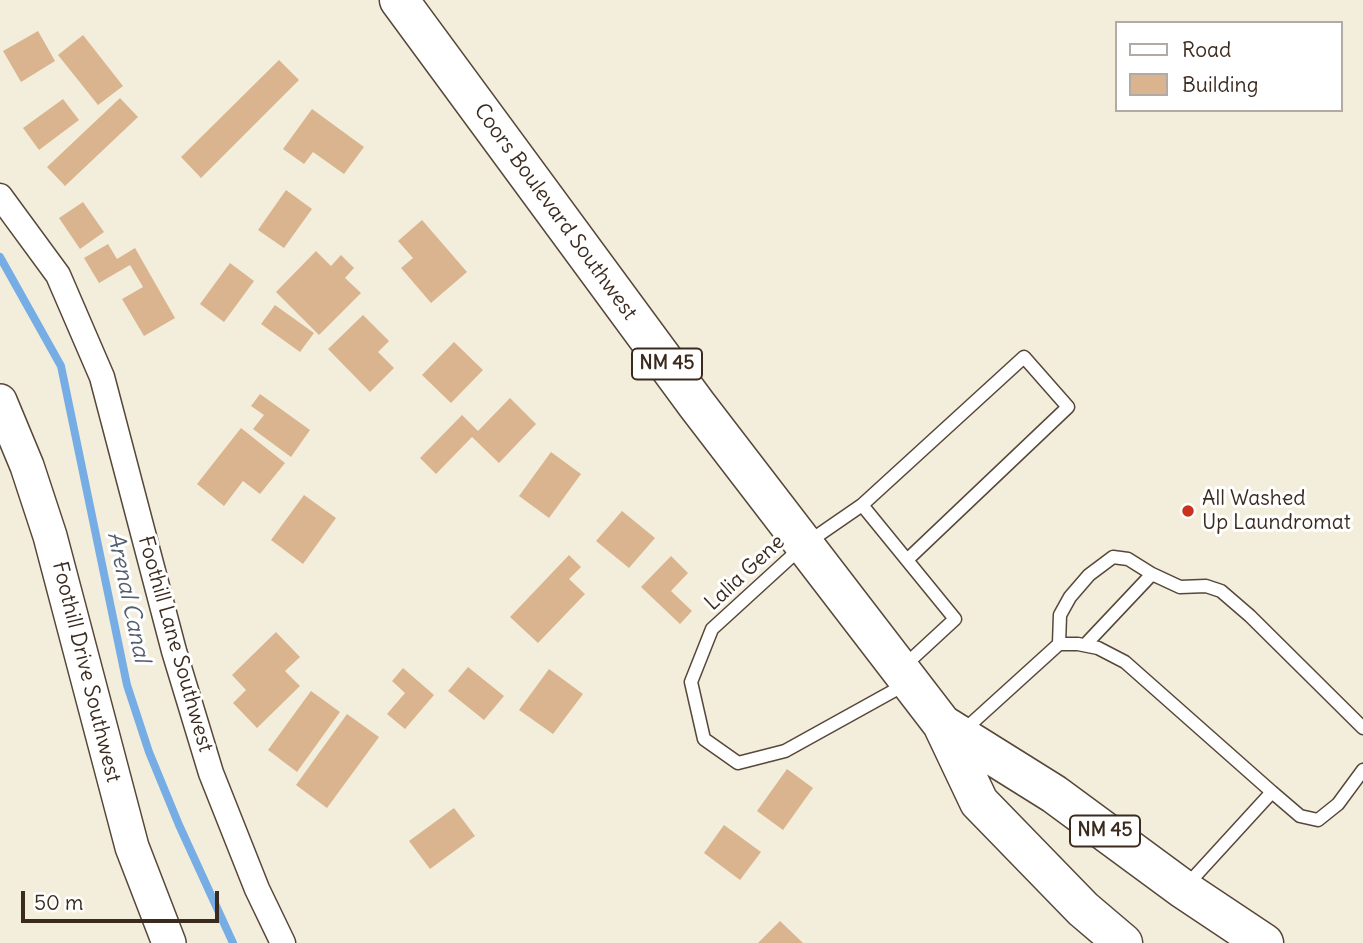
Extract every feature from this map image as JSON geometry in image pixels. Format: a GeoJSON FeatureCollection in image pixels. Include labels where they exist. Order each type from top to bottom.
{"type":"FeatureCollection","features":[{"type":"Feature","properties":{"kind":"main road","name":"Coors Boulevard Southwest"},"geometry":{"type":"LineString","coordinates":[[399,0],[681,383],[905,676],[950,730],[979,802],[1083,909],[1123,943]]}},
{"type":"Feature","properties":{"kind":"main road","name":"Coors Boulevard Southwest"},"geometry":{"type":"LineString","coordinates":[[950,730],[1054,794],[1183,889],[1264,943]]}},
{"type":"Feature","properties":{"kind":"street","name":"Foothill Lane Southwest"},"geometry":{"type":"LineString","coordinates":[[0,196],[58,275],[102,377],[174,651],[211,773],[257,889],[283,943]]}},
{"type":"Feature","properties":{"kind":"street","name":"Foothill Drive Southwest"},"geometry":{"type":"LineString","coordinates":[[0,401],[27,466],[55,553],[132,848],[169,943]]}},
{"type":"Feature","properties":{"kind":"lane","name":"Lalia Gene"},"geometry":{"type":"LineString","coordinates":[[905,676],[785,751],[738,763],[704,739],[691,682],[712,629],[804,545],[862,505],[1024,357],[1068,407],[907,560]]}},
{"type":"Feature","properties":{"kind":"lane"},"geometry":{"type":"LineString","coordinates":[[862,505],[954,619],[905,676]]}},
{"type":"Feature","properties":{"kind":"lane"},"geometry":{"type":"LineString","coordinates":[[1059,644],[1060,615],[1070,597],[1089,575],[1113,558],[1128,559],[1180,587],[1206,586],[1221,591],[1250,616],[1363,728]]}},
{"type":"Feature","properties":{"kind":"lane"},"geometry":{"type":"LineString","coordinates":[[1085,645],[1152,574]]}},
{"type":"Feature","properties":{"kind":"lane"},"geometry":{"type":"LineString","coordinates":[[950,730],[1059,644],[1085,645],[1098,648],[1125,662],[1300,816],[1318,820],[1338,804],[1363,770]]}},
{"type":"Feature","properties":{"kind":"lane"},"geometry":{"type":"LineString","coordinates":[[1183,889],[1272,792]]}},
{"type":"Feature","properties":{"kind":"building"},"geometry":{"type":"Polygon","coordinates":[[[38,31],[55,61],[21,82],[3,51],[38,31]]]}},
{"type":"Feature","properties":{"kind":"building"},"geometry":{"type":"Polygon","coordinates":[[[83,35],[123,86],[98,105],[58,55],[83,35]]]}},
{"type":"Feature","properties":{"kind":"building"},"geometry":{"type":"Polygon","coordinates":[[[279,60],[299,80],[201,178],[181,157],[279,60]]]}},
{"type":"Feature","properties":{"kind":"building"},"geometry":{"type":"Polygon","coordinates":[[[120,98],[138,117],[65,186],[47,167],[120,98]]]}},
{"type":"Feature","properties":{"kind":"building"},"geometry":{"type":"Polygon","coordinates":[[[63,99],[79,120],[39,150],[23,128],[63,99]]]}},
{"type":"Feature","properties":{"kind":"building"},"geometry":{"type":"Polygon","coordinates":[[[312,109],[364,147],[344,174],[313,152],[304,164],[283,149],[312,109]]]}},
{"type":"Feature","properties":{"kind":"building"},"geometry":{"type":"Polygon","coordinates":[[[286,190],[312,209],[284,248],[258,230],[286,190]]]}},
{"type":"Feature","properties":{"kind":"building"},"geometry":{"type":"Polygon","coordinates":[[[83,202],[104,232],[80,249],[59,218],[83,202]]]}},
{"type":"Feature","properties":{"kind":"building"},"geometry":{"type":"Polygon","coordinates":[[[422,220],[467,272],[431,303],[401,268],[413,258],[398,241],[422,220]]]}},
{"type":"Feature","properties":{"kind":"building"},"geometry":{"type":"Polygon","coordinates":[[[108,244],[117,259],[135,248],[175,318],[144,336],[122,299],[143,287],[130,265],[99,283],[84,258],[108,244]]]}},
{"type":"Feature","properties":{"kind":"building"},"geometry":{"type":"Polygon","coordinates":[[[316,251],[331,266],[341,255],[354,268],[345,278],[361,293],[319,335],[276,292],[316,251]]]}},
{"type":"Feature","properties":{"kind":"building"},"geometry":{"type":"Polygon","coordinates":[[[230,263],[254,281],[224,322],[200,304],[230,263]]]}},
{"type":"Feature","properties":{"kind":"building"},"geometry":{"type":"Polygon","coordinates":[[[275,305],[314,333],[300,352],[261,324],[275,305]]]}},
{"type":"Feature","properties":{"kind":"building"},"geometry":{"type":"Polygon","coordinates":[[[363,315],[389,341],[378,352],[394,368],[370,392],[328,349],[363,315]]]}},
{"type":"Feature","properties":{"kind":"building"},"geometry":{"type":"Polygon","coordinates":[[[454,342],[483,370],[451,403],[422,375],[454,342]]]}},
{"type":"Feature","properties":{"kind":"building"},"geometry":{"type":"Polygon","coordinates":[[[260,394],[310,430],[291,457],[253,429],[264,415],[251,406],[260,394]]]}},
{"type":"Feature","properties":{"kind":"building"},"geometry":{"type":"Polygon","coordinates":[[[510,398],[536,424],[499,463],[472,437],[436,474],[420,458],[462,415],[478,431],[510,398]]]}},
{"type":"Feature","properties":{"kind":"building"},"geometry":{"type":"Polygon","coordinates":[[[241,428],[285,463],[260,494],[243,481],[224,506],[197,484],[241,428]]]}},
{"type":"Feature","properties":{"kind":"building"},"geometry":{"type":"Polygon","coordinates":[[[551,452],[581,474],[549,518],[519,496],[551,452]]]}},
{"type":"Feature","properties":{"kind":"building"},"geometry":{"type":"Polygon","coordinates":[[[304,495],[336,518],[303,564],[271,540],[304,495]]]}},
{"type":"Feature","properties":{"kind":"building"},"geometry":{"type":"Polygon","coordinates":[[[622,511],[655,538],[629,568],[596,541],[622,511]]]}},
{"type":"Feature","properties":{"kind":"building"},"geometry":{"type":"Polygon","coordinates":[[[569,555],[581,567],[569,579],[585,594],[538,643],[510,617],[569,555]]]}},
{"type":"Feature","properties":{"kind":"building"},"geometry":{"type":"Polygon","coordinates":[[[671,556],[688,573],[671,591],[692,611],[680,624],[641,587],[671,556]]]}},
{"type":"Feature","properties":{"kind":"building"},"geometry":{"type":"Polygon","coordinates":[[[276,632],[300,657],[285,671],[300,686],[257,728],[233,703],[246,690],[232,675],[276,632]]]}},
{"type":"Feature","properties":{"kind":"building"},"geometry":{"type":"Polygon","coordinates":[[[468,667],[504,696],[484,720],[448,691],[468,667]]]}},
{"type":"Feature","properties":{"kind":"building"},"geometry":{"type":"Polygon","coordinates":[[[403,668],[434,695],[405,729],[387,714],[405,693],[392,681],[403,668]]]}},
{"type":"Feature","properties":{"kind":"building"},"geometry":{"type":"Polygon","coordinates":[[[549,669],[583,694],[553,734],[519,710],[549,669]]]}},
{"type":"Feature","properties":{"kind":"building"},"geometry":{"type":"Polygon","coordinates":[[[311,691],[340,712],[297,772],[268,750],[311,691]]]}},
{"type":"Feature","properties":{"kind":"building"},"geometry":{"type":"Polygon","coordinates":[[[347,714],[379,737],[327,808],[296,785],[347,714]]]}},
{"type":"Feature","properties":{"kind":"building"},"geometry":{"type":"Polygon","coordinates":[[[787,769],[813,788],[783,830],[757,811],[787,769]]]}},
{"type":"Feature","properties":{"kind":"building"},"geometry":{"type":"Polygon","coordinates":[[[454,808],[475,836],[430,869],[409,841],[454,808]]]}},
{"type":"Feature","properties":{"kind":"building"},"geometry":{"type":"Polygon","coordinates":[[[724,825],[761,852],[740,880],[704,853],[724,825]]]}},
{"type":"Feature","properties":{"kind":"building"},"geometry":{"type":"Polygon","coordinates":[[[780,921],[803,943],[758,943],[780,921]]]}},
{"type":"Feature","properties":{"kind":"waterway","name":"Arenal Canal"},"geometry":{"type":"LineString","coordinates":[[0,257],[61,366],[127,685],[149,752],[233,943]]}},
{"type":"Feature","properties":{"kind":"place","name":"All Washed Up Laundromat"},"geometry":{"type":"Point","coordinates":[1188,511]}}]}
